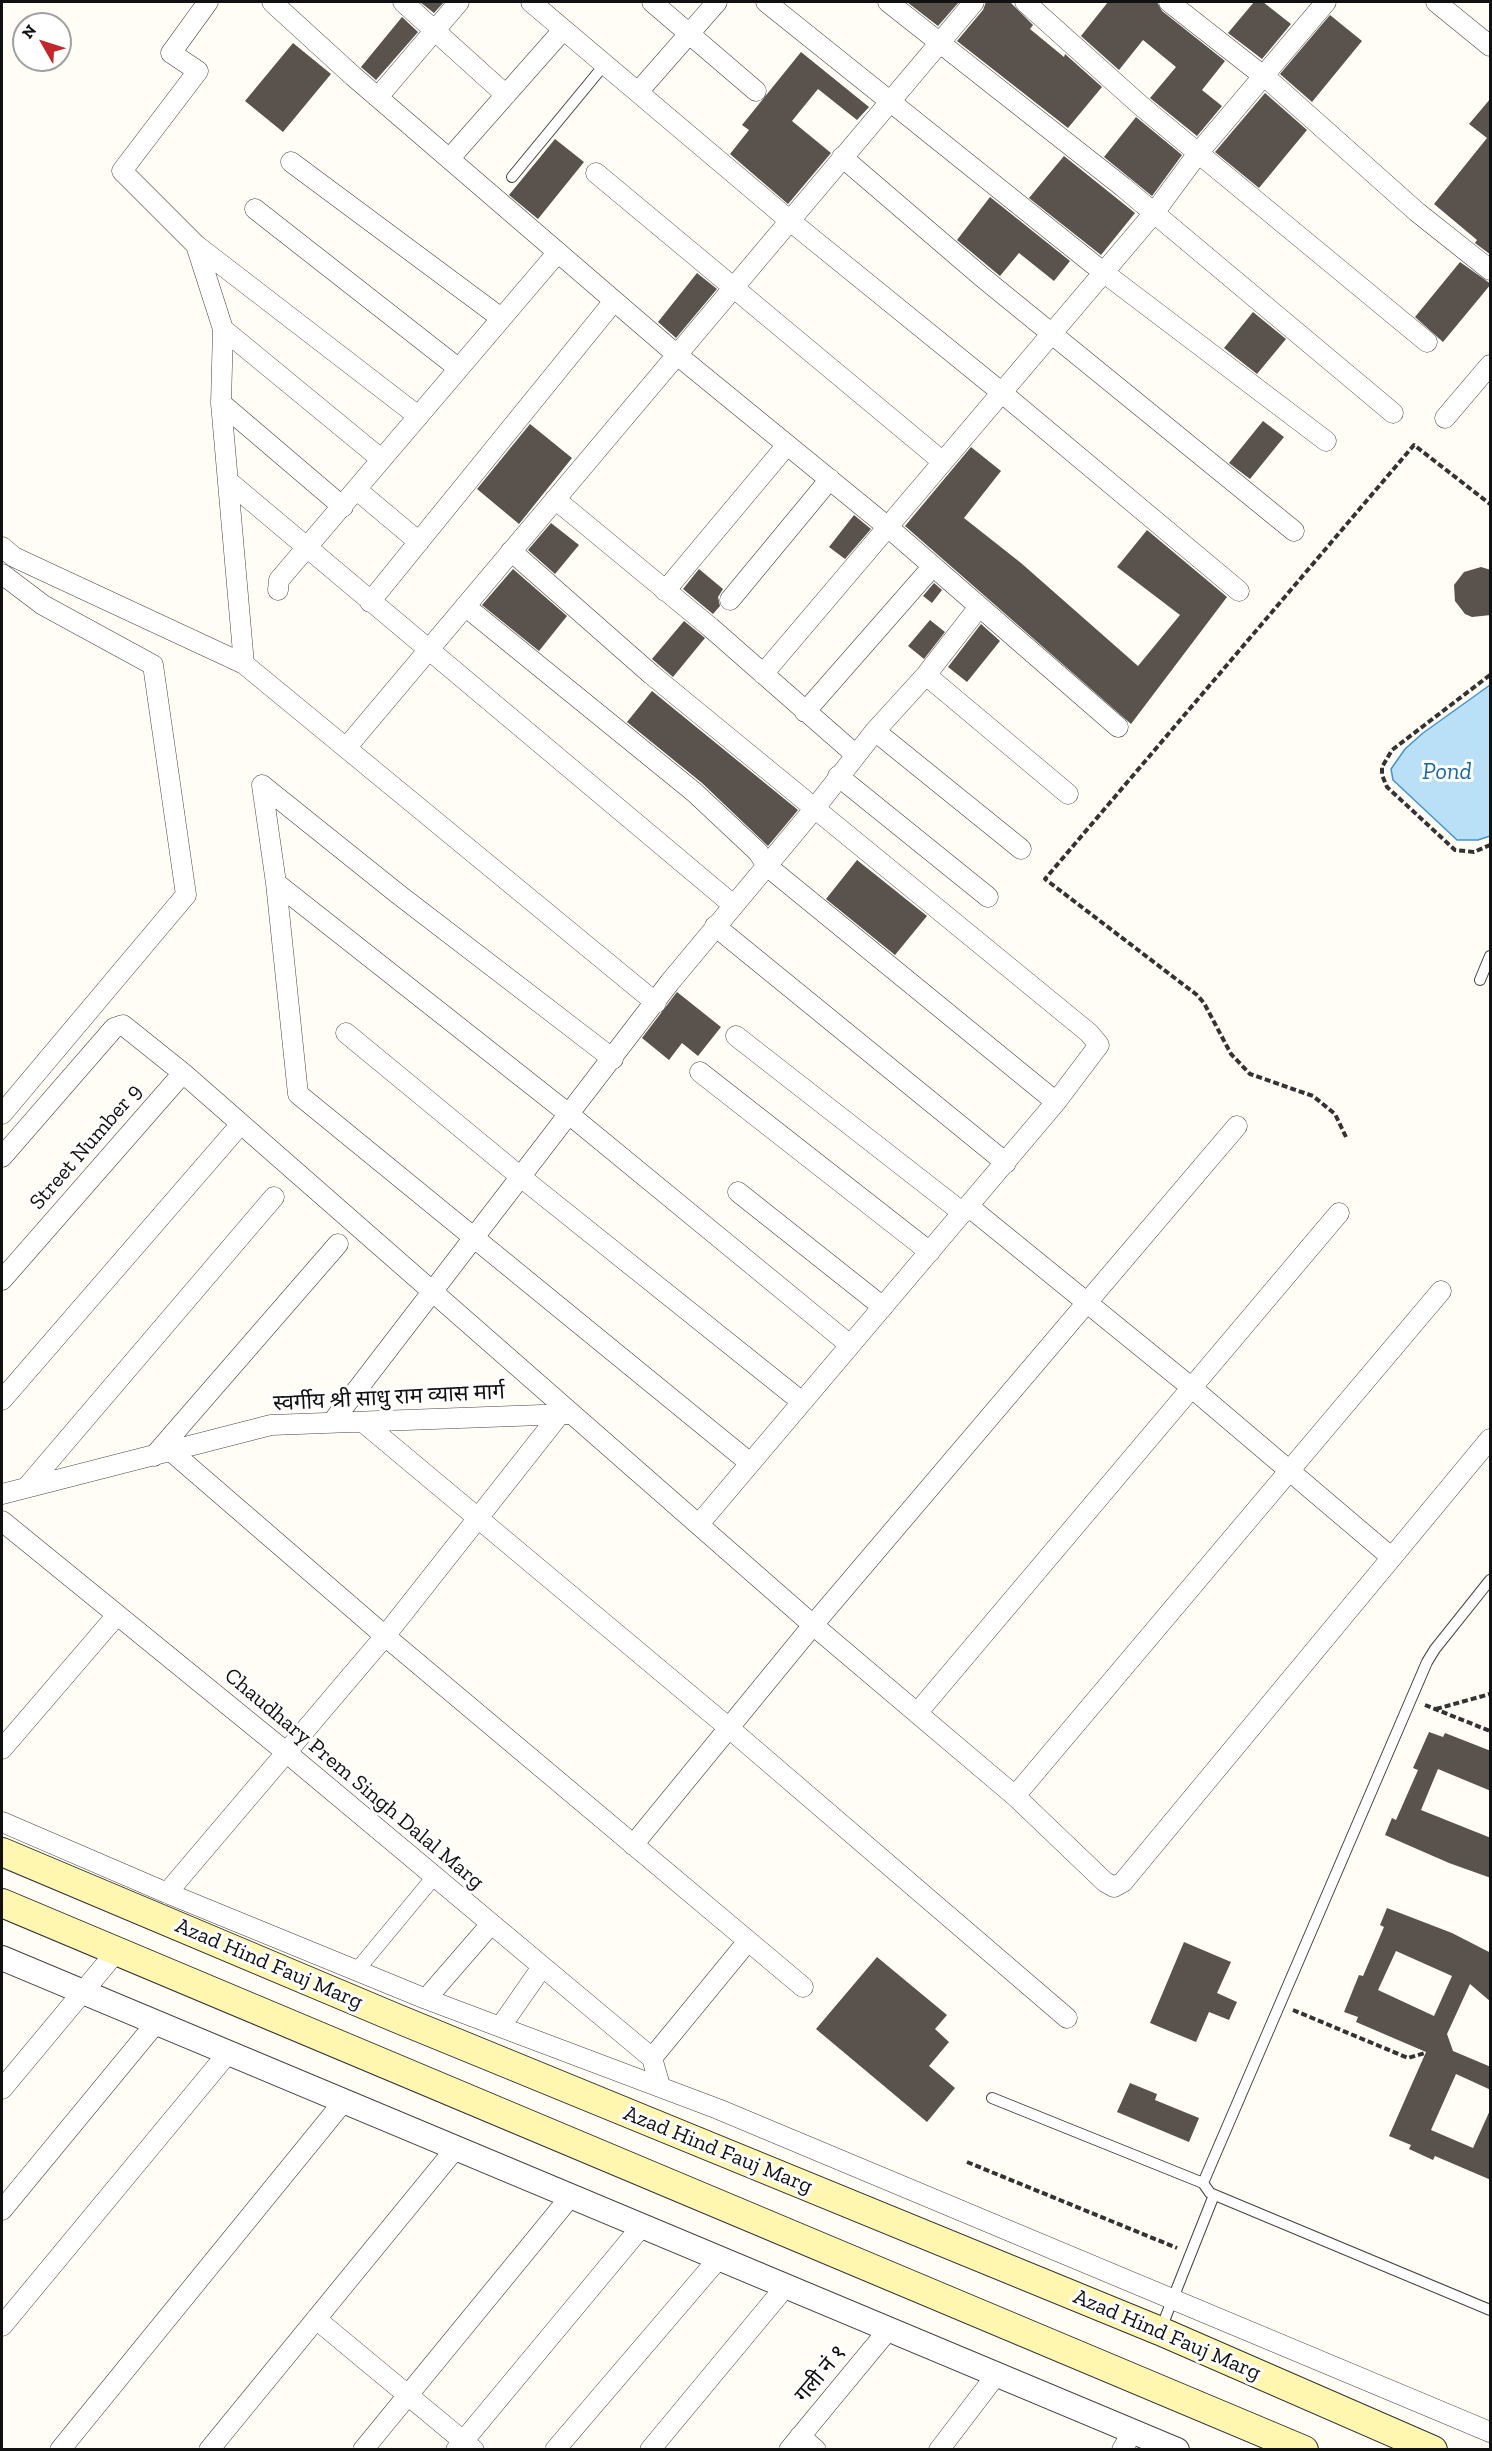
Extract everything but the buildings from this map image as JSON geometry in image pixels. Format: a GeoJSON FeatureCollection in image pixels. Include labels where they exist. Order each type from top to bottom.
{"type":"FeatureCollection","features":[{"type":"Feature","properties":{"kind":"main road","name":"Azad Hind Fauj Marg"},"geometry":{"type":"LineString","coordinates":[[2,1852],[396,2018],[1160,2331],[1433,2450]]}},
{"type":"Feature","properties":{"kind":"main road"},"geometry":{"type":"LineString","coordinates":[[2,1903],[1304,2450]]}},
{"type":"Feature","properties":{"kind":"street"},"geometry":{"type":"LineString","coordinates":[[208,2],[171,52],[198,71],[122,171],[196,245],[418,416]]}},
{"type":"Feature","properties":{"kind":"street"},"geometry":{"type":"LineString","coordinates":[[272,2],[614,301],[889,528],[1118,727]]}},
{"type":"Feature","properties":{"kind":"street"},"geometry":{"type":"LineString","coordinates":[[403,2],[506,95]]}},
{"type":"Feature","properties":{"kind":"street"},"geometry":{"type":"LineString","coordinates":[[378,97],[459,2]]}},
{"type":"Feature","properties":{"kind":"street"},"geometry":{"type":"LineString","coordinates":[[531,2],[789,220],[1001,392],[1239,591]]}},
{"type":"Feature","properties":{"kind":"street"},"geometry":{"type":"LineString","coordinates":[[652,2],[690,32],[756,91]]}},
{"type":"Feature","properties":{"kind":"street"},"geometry":{"type":"LineString","coordinates":[[638,92],[717,2]]}},
{"type":"Feature","properties":{"kind":"street"},"geometry":{"type":"LineString","coordinates":[[766,2],[1103,272],[1326,441]]}},
{"type":"Feature","properties":{"kind":"street"},"geometry":{"type":"LineString","coordinates":[[888,2],[1154,213],[1394,412]]}},
{"type":"Feature","properties":{"kind":"street"},"geometry":{"type":"LineString","coordinates":[[346,748],[974,2]]}},
{"type":"Feature","properties":{"kind":"street"},"geometry":{"type":"LineString","coordinates":[[1025,2],[1140,105],[1427,342]]}},
{"type":"Feature","properties":{"kind":"street"},"geometry":{"type":"LineString","coordinates":[[1169,2],[1264,76],[1417,212],[1491,270]]}},
{"type":"Feature","properties":{"kind":"street"},"geometry":{"type":"LineString","coordinates":[[763,674],[1154,213],[1199,152],[1326,2]]}},
{"type":"Feature","properties":{"kind":"street"},"geometry":{"type":"LineString","coordinates":[[1436,2],[1491,46]]}},
{"type":"Feature","properties":{"kind":"street"},"geometry":{"type":"LineString","coordinates":[[450,158],[563,30]]}},
{"type":"Feature","properties":{"kind":"street"},"geometry":{"type":"LineString","coordinates":[[842,157],[981,277],[1294,531]]}},
{"type":"Feature","properties":{"kind":"street"},"geometry":{"type":"LineString","coordinates":[[291,162],[501,318]]}},
{"type":"Feature","properties":{"kind":"street"},"geometry":{"type":"LineString","coordinates":[[596,173],[943,462]]}},
{"type":"Feature","properties":{"kind":"street"},"geometry":{"type":"LineString","coordinates":[[255,209],[458,368]]}},
{"type":"Feature","properties":{"kind":"street"},"geometry":{"type":"LineString","coordinates":[[196,245],[223,329],[221,403],[244,664]]}},
{"type":"Feature","properties":{"kind":"street"},"geometry":{"type":"LineString","coordinates":[[278,590],[279,580],[558,252]]}},
{"type":"Feature","properties":{"kind":"street"},"geometry":{"type":"LineString","coordinates":[[370,602],[614,301]]}},
{"type":"Feature","properties":{"kind":"street"},"geometry":{"type":"LineString","coordinates":[[223,329],[381,459]]}},
{"type":"Feature","properties":{"kind":"street"},"geometry":{"type":"LineString","coordinates":[[1445,418],[1491,365]]}},
{"type":"Feature","properties":{"kind":"street"},"geometry":{"type":"LineString","coordinates":[[221,403],[343,507]]}},
{"type":"Feature","properties":{"kind":"street"},"geometry":{"type":"LineString","coordinates":[[665,591],[788,445]]}},
{"type":"Feature","properties":{"kind":"street"},"geometry":{"type":"LineString","coordinates":[[730,600],[830,479]]}},
{"type":"Feature","properties":{"kind":"street"},"geometry":{"type":"LineString","coordinates":[[228,481],[732,904]]}},
{"type":"Feature","properties":{"kind":"street"},"geometry":{"type":"LineString","coordinates":[[357,490],[418,542]]}},
{"type":"Feature","properties":{"kind":"street"},"geometry":{"type":"LineString","coordinates":[[555,499],[856,755]]}},
{"type":"Feature","properties":{"kind":"street"},"geometry":{"type":"LineString","coordinates":[[2,547],[14,556],[244,664],[656,1003]]}},
{"type":"Feature","properties":{"kind":"street"},"geometry":{"type":"LineString","coordinates":[[511,552],[652,675],[1096,1039],[1099,1045],[1097,1052],[1006,1163],[699,1524]]}},
{"type":"Feature","properties":{"kind":"street"},"geometry":{"type":"LineString","coordinates":[[805,712],[933,566]]}},
{"type":"Feature","properties":{"kind":"street"},"geometry":{"type":"LineString","coordinates":[[2,574],[43,606],[153,665],[186,895],[2,1114]]}},
{"type":"Feature","properties":{"kind":"street"},"geometry":{"type":"LineString","coordinates":[[465,606],[694,792],[758,852],[767,866],[1056,1102]]}},
{"type":"Feature","properties":{"kind":"street"},"geometry":{"type":"LineString","coordinates":[[333,1421],[732,904],[815,808],[874,731],[926,675],[979,607]]}},
{"type":"Feature","properties":{"kind":"street"},"geometry":{"type":"LineString","coordinates":[[926,675],[1068,794]]}},
{"type":"Feature","properties":{"kind":"street"},"geometry":{"type":"LineString","coordinates":[[874,731],[1021,849]]}},
{"type":"Feature","properties":{"kind":"street"},"geometry":{"type":"LineString","coordinates":[[838,776],[988,897]]}},
{"type":"Feature","properties":{"kind":"street"},"geometry":{"type":"LineString","coordinates":[[613,1059],[398,894],[262,784],[276,883],[298,1094],[750,1463]]}},
{"type":"Feature","properties":{"kind":"street"},"geometry":{"type":"LineString","coordinates":[[276,883],[570,1115],[850,1345]]}},
{"type":"Feature","properties":{"kind":"street"},"geometry":{"type":"LineString","coordinates":[[715,926],[1006,1163]]}},
{"type":"Feature","properties":{"kind":"street"},"geometry":{"type":"LineString","coordinates":[[2,1157],[117,1025],[123,1025],[183,1073],[566,1414],[699,1524],[813,1625],[1015,1796],[1105,1882],[1114,1887],[1123,1882],[1491,1439]]}},
{"type":"Feature","properties":{"kind":"street"},"geometry":{"type":"LineString","coordinates":[[346,1033],[522,1178],[802,1402]]}},
{"type":"Feature","properties":{"kind":"street"},"geometry":{"type":"LineString","coordinates":[[736,1036],[966,1210],[1192,1388],[1391,1557]]}},
{"type":"Feature","properties":{"kind":"street"},"geometry":{"type":"LineString","coordinates":[[700,1072],[930,1252]]}},
{"type":"Feature","properties":{"kind":"street","name":"Street Number 9"},"geometry":{"type":"LineString","coordinates":[[2,1280],[183,1073]]}},
{"type":"Feature","properties":{"kind":"street"},"geometry":{"type":"LineString","coordinates":[[2,1400],[240,1125]]}},
{"type":"Feature","properties":{"kind":"street"},"geometry":{"type":"LineString","coordinates":[[633,1845],[813,1625],[1237,1126]]}},
{"type":"Feature","properties":{"kind":"street"},"geometry":{"type":"LineString","coordinates":[[738,1192],[883,1307]]}},
{"type":"Feature","properties":{"kind":"street"},"geometry":{"type":"LineString","coordinates":[[26,1488],[274,1197]]}},
{"type":"Feature","properties":{"kind":"street"},"geometry":{"type":"LineString","coordinates":[[918,1712],[1340,1213]]}},
{"type":"Feature","properties":{"kind":"street"},"geometry":{"type":"LineString","coordinates":[[338,1244],[163,1454],[385,1636],[803,1987]]}},
{"type":"Feature","properties":{"kind":"street"},"geometry":{"type":"LineString","coordinates":[[1015,1796],[1441,1291]]}},
{"type":"Feature","properties":{"kind":"street"},"geometry":{"type":"LineString","coordinates":[[167,1893],[385,1636],[566,1414]]}},
{"type":"Feature","properties":{"kind":"street","name":"स्वर्गीय श्री साधु राम व्यास मार्ग"},"geometry":{"type":"LineString","coordinates":[[2,1494],[271,1425],[566,1414]]}},
{"type":"Feature","properties":{"kind":"street"},"geometry":{"type":"LineString","coordinates":[[363,1422],[729,1728],[1067,2018]]}},
{"type":"Feature","properties":{"kind":"street","name":"Chaudhary Prem Singh Dalal Marg"},"geometry":{"type":"LineString","coordinates":[[2,1521],[287,1753],[652,2058]]}},
{"type":"Feature","properties":{"kind":"street"},"geometry":{"type":"LineString","coordinates":[[2,1749],[117,1615]]}},
{"type":"Feature","properties":{"kind":"street"},"geometry":{"type":"LineString","coordinates":[[2,1822],[167,1893],[426,1999],[660,2086],[1172,2296],[1491,2432]]}},
{"type":"Feature","properties":{"kind":"street"},"geometry":{"type":"LineString","coordinates":[[357,1970],[434,1877]]}},
{"type":"Feature","properties":{"kind":"street"},"geometry":{"type":"LineString","coordinates":[[426,1999],[491,1924]]}},
{"type":"Feature","properties":{"kind":"street"},"geometry":{"type":"LineString","coordinates":[[660,2086],[652,2058],[748,1941]]}},
{"type":"Feature","properties":{"kind":"street"},"geometry":{"type":"LineString","coordinates":[[2,2089],[116,1952]]}},
{"type":"Feature","properties":{"kind":"street"},"geometry":{"type":"LineString","coordinates":[[2,1958],[997,2374],[1127,2440],[1177,2450]]}},
{"type":"Feature","properties":{"kind":"street"},"geometry":{"type":"LineString","coordinates":[[501,2026],[542,1967]]}},
{"type":"Feature","properties":{"kind":"street"},"geometry":{"type":"LineString","coordinates":[[2,2210],[156,2023]]}},
{"type":"Feature","properties":{"kind":"street"},"geometry":{"type":"LineString","coordinates":[[2,2326],[228,2052]]}},
{"type":"Feature","properties":{"kind":"street"},"geometry":{"type":"LineString","coordinates":[[60,2450],[344,2101]]}},
{"type":"Feature","properties":{"kind":"street"},"geometry":{"type":"LineString","coordinates":[[209,2450],[456,2148]]}},
{"type":"Feature","properties":{"kind":"street"},"geometry":{"type":"LineString","coordinates":[[363,2450],[571,2196]]}},
{"type":"Feature","properties":{"kind":"street"},"geometry":{"type":"LineString","coordinates":[[316,2319],[464,2446],[642,2226]]}},
{"type":"Feature","properties":{"kind":"street"},"geometry":{"type":"LineString","coordinates":[[555,2450],[719,2258]]}},
{"type":"Feature","properties":{"kind":"street"},"geometry":{"type":"LineString","coordinates":[[650,2450],[786,2286]]}},
{"type":"Feature","properties":{"kind":"street","name":"गली नं १"},"geometry":{"type":"LineString","coordinates":[[794,2443],[889,2330]]}},
{"type":"Feature","properties":{"kind":"street"},"geometry":{"type":"LineString","coordinates":[[939,2450],[997,2374]]}},
{"type":"Feature","properties":{"kind":"street"},"geometry":{"type":"LineString","coordinates":[[794,2443],[816,2450]]}},
{"type":"Feature","properties":{"kind":"lane"},"geometry":{"type":"LineString","coordinates":[[512,177],[605,64]]}},
{"type":"Feature","properties":{"kind":"lane"},"geometry":{"type":"LineString","coordinates":[[1480,980],[1491,956]]}},
{"type":"Feature","properties":{"kind":"lane"},"geometry":{"type":"LineString","coordinates":[[1203,2183],[1410,1699],[1435,1649],[1491,1580]]}},
{"type":"Feature","properties":{"kind":"lane"},"geometry":{"type":"LineString","coordinates":[[992,2098],[1203,2183],[1205,2188],[1214,2195],[1491,2310]]}},
{"type":"Feature","properties":{"kind":"lane"},"geometry":{"type":"LineString","coordinates":[[1160,2331],[1189,2253],[1214,2195]]}},
{"type":"Feature","properties":{"kind":"path"},"geometry":{"type":"LineString","coordinates":[[1346,1137],[1335,1114],[1312,1096],[1250,1074],[1230,1054],[1208,1009],[1197,995],[1045,879],[1414,445],[1491,504]]}},
{"type":"Feature","properties":{"kind":"path"},"geometry":{"type":"LineString","coordinates":[[1491,675],[1403,740],[1392,750],[1382,767],[1387,787],[1446,844],[1464,852],[1491,845]]}},
{"type":"Feature","properties":{"kind":"path"},"geometry":{"type":"LineString","coordinates":[[1436,1710],[1491,1694]]}},
{"type":"Feature","properties":{"kind":"path"},"geometry":{"type":"LineString","coordinates":[[1410,1699],[1491,1731]]}},
{"type":"Feature","properties":{"kind":"path"},"geometry":{"type":"LineString","coordinates":[[1278,2004],[1408,2058],[1425,2053]]}},
{"type":"Feature","properties":{"kind":"path"},"geometry":{"type":"LineString","coordinates":[[967,2162],[1189,2253]]}},
{"type":"Feature","properties":{"kind":"water","name":"Pond"},"geometry":{"type":"Polygon","coordinates":[[[1490,685],[1490,836],[1478,840],[1457,840],[1393,780],[1391,769],[1405,749],[1423,733],[1490,685]]]}}]}
